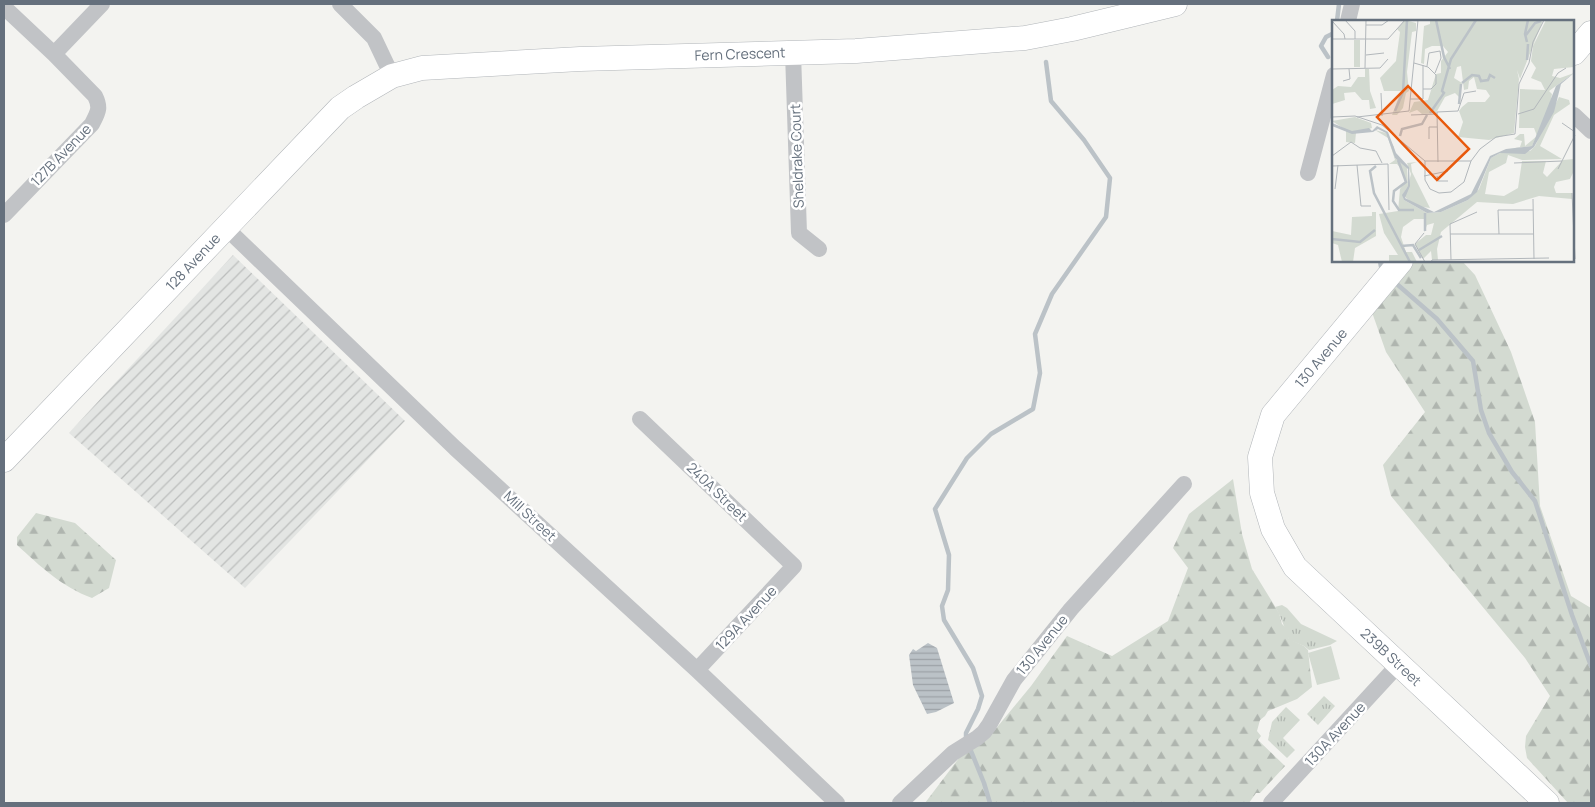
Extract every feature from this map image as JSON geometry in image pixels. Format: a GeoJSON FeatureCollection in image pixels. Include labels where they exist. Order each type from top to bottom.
{"type":"FeatureCollection","features":[{"type":"Feature","properties":{"kind":"street"},"geometry":{"type":"LineString","coordinates":[[4,7],[54,54],[102,4]]}},
{"type":"Feature","properties":{"kind":"street"},"geometry":{"type":"LineString","coordinates":[[340,4],[374,38],[392,76]]}},
{"type":"Feature","properties":{"kind":"street","name":"Fern Crescent"},"geometry":{"type":"LineString","coordinates":[[392,76],[410,70],[442,66],[590,59],[856,51],[900,46],[1025,38],[1072,29],[1175,4]]}},
{"type":"Feature","properties":{"kind":"street"},"geometry":{"type":"LineString","coordinates":[[1348,20],[1352,4]]}},
{"type":"Feature","properties":{"kind":"street"},"geometry":{"type":"LineString","coordinates":[[1575,53],[1591,33]]}},
{"type":"Feature","properties":{"kind":"street","name":"Sheldrake Court"},"geometry":{"type":"LineString","coordinates":[[793,52],[799,233],[819,249]]}},
{"type":"Feature","properties":{"kind":"street","name":"127B Avenue"},"geometry":{"type":"LineString","coordinates":[[4,215],[92,124],[98,114],[99,104],[95,96],[54,54]]}},
{"type":"Feature","properties":{"kind":"street","name":"128 Avenue"},"geometry":{"type":"LineString","coordinates":[[4,460],[340,108],[392,76]]}},
{"type":"Feature","properties":{"kind":"street"},"geometry":{"type":"LineString","coordinates":[[1308,173],[1332,82]]}},
{"type":"Feature","properties":{"kind":"street"},"geometry":{"type":"LineString","coordinates":[[1575,116],[1591,131]]}},
{"type":"Feature","properties":{"kind":"street","name":"Mill Street"},"geometry":{"type":"LineString","coordinates":[[225,227],[455,448],[697,670],[837,803]]}},
{"type":"Feature","properties":{"kind":"street","name":"130 Avenue"},"geometry":{"type":"LineString","coordinates":[[1262,493],[1260,457],[1273,415],[1400,262]]}},
{"type":"Feature","properties":{"kind":"street","name":"240A Street"},"geometry":{"type":"LineString","coordinates":[[640,419],[794,566]]}},
{"type":"Feature","properties":{"kind":"street","name":"130 Avenue"},"geometry":{"type":"LineString","coordinates":[[900,803],[953,753],[977,738],[990,725],[1014,680],[1071,609],[1184,484]]}},
{"type":"Feature","properties":{"kind":"street","name":"239B Street"},"geometry":{"type":"LineString","coordinates":[[1262,493],[1273,529],[1295,567],[1547,803]]}},
{"type":"Feature","properties":{"kind":"street","name":"129A Avenue"},"geometry":{"type":"LineString","coordinates":[[697,670],[794,566]]}},
{"type":"Feature","properties":{"kind":"street","name":"130A Avenue"},"geometry":{"type":"LineString","coordinates":[[1271,803],[1399,664]]}},
{"type":"Feature","properties":{"kind":"shaded area"},"geometry":{"type":"Polygon","coordinates":[[[233,255],[405,421],[245,588],[69,433],[233,255]]]}},
{"type":"Feature","properties":{"kind":"shaded area"},"geometry":{"type":"Polygon","coordinates":[[[928,643],[937,648],[954,703],[936,712],[927,714],[913,685],[909,655],[913,649],[916,651],[928,643]]]}},
{"type":"Feature","properties":{"kind":"green space"},"geometry":{"type":"Polygon","coordinates":[[[1400,262],[1463,262],[1475,275],[1511,352],[1535,422],[1540,506],[1571,596],[1591,608],[1591,803],[1568,803],[1527,758],[1526,736],[1550,696],[1525,658],[1391,496],[1383,465],[1425,412],[1386,352],[1368,301],[1400,262]]]}},
{"type":"Feature","properties":{"kind":"green space"},"geometry":{"type":"Polygon","coordinates":[[[1233,479],[1242,534],[1252,569],[1279,613],[1289,639],[1308,650],[1312,687],[1297,699],[1268,711],[1260,720],[1257,731],[1261,736],[1258,740],[1285,766],[1260,793],[1256,793],[1249,803],[925,803],[959,758],[989,737],[1031,686],[1067,636],[1112,656],[1168,621],[1188,568],[1173,548],[1189,514],[1233,479]]]}},
{"type":"Feature","properties":{"kind":"green space"},"geometry":{"type":"Polygon","coordinates":[[[36,513],[75,523],[116,560],[109,588],[92,598],[81,593],[52,575],[17,545],[17,537],[36,513]]]}},
{"type":"Feature","properties":{"kind":"green space"},"geometry":{"type":"Polygon","coordinates":[[[1282,605],[1301,624],[1337,641],[1330,645],[1309,650],[1289,640],[1275,607],[1282,605]]]}},
{"type":"Feature","properties":{"kind":"green space"},"geometry":{"type":"Polygon","coordinates":[[[1331,646],[1340,679],[1317,685],[1308,653],[1331,646]]]}},
{"type":"Feature","properties":{"kind":"green space"},"geometry":{"type":"Polygon","coordinates":[[[1324,696],[1335,706],[1318,725],[1307,714],[1324,696]]]}},
{"type":"Feature","properties":{"kind":"green space"},"geometry":{"type":"Polygon","coordinates":[[[1286,707],[1300,720],[1283,738],[1295,750],[1287,758],[1268,740],[1272,722],[1286,707]]]}},
{"type":"Feature","properties":{"kind":"waterway"},"geometry":{"type":"LineString","coordinates":[[1337,20],[1339,4]]}},
{"type":"Feature","properties":{"kind":"waterway"},"geometry":{"type":"LineString","coordinates":[[1328,57],[1321,46],[1326,37],[1332,34]]}},
{"type":"Feature","properties":{"kind":"waterway"},"geometry":{"type":"LineString","coordinates":[[966,739],[966,733],[982,696],[973,668],[944,620],[942,606],[948,590],[949,555],[935,509],[967,458],[991,434],[1033,409],[1040,373],[1035,334],[1052,294],[1106,217],[1110,178],[1084,140],[1051,101],[1046,62]]}},
{"type":"Feature","properties":{"kind":"waterway"},"geometry":{"type":"LineString","coordinates":[[1380,262],[1381,267]]}},
{"type":"Feature","properties":{"kind":"waterway"},"geometry":{"type":"LineString","coordinates":[[1398,285],[1437,319],[1473,361],[1481,410],[1489,433],[1512,472],[1535,501],[1572,615],[1591,666]]}},
{"type":"Feature","properties":{"kind":"waterway"},"geometry":{"type":"LineString","coordinates":[[969,746],[990,803]]}}]}
